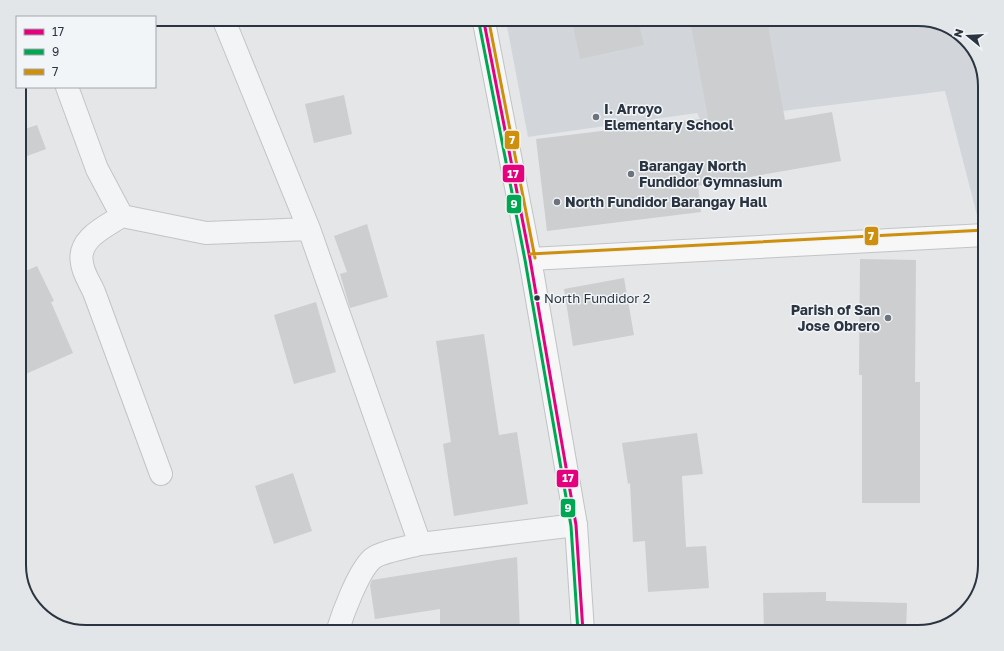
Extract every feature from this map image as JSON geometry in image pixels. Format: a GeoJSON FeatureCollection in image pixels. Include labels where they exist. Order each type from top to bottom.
{"type":"FeatureCollection","features":[{"type":"Feature","properties":{"kind":"main road"},"geometry":{"type":"LineString","coordinates":[[485,26],[530,259],[576,525],[583,625]]}},
{"type":"Feature","properties":{"kind":"main road"},"geometry":{"type":"LineString","coordinates":[[530,259],[978,235]]}},
{"type":"Feature","properties":{"kind":"street"},"geometry":{"type":"LineString","coordinates":[[226,26],[309,229],[420,544]]}},
{"type":"Feature","properties":{"kind":"street"},"geometry":{"type":"LineString","coordinates":[[67,88],[97,169],[122,216]]}},
{"type":"Feature","properties":{"kind":"street"},"geometry":{"type":"LineString","coordinates":[[161,474],[94,292],[82,264],[81,254],[88,238],[122,216],[206,233],[309,229]]}},
{"type":"Feature","properties":{"kind":"street"},"geometry":{"type":"LineString","coordinates":[[339,625],[344,609],[372,558],[396,549],[420,544],[576,525]]}},
{"type":"Feature","properties":{"kind":"shaded area","name":"I. Arroyo Elementary School"},"geometry":{"type":"Polygon","coordinates":[[[507,26],[918,26],[934,28],[945,32],[948,34],[948,56],[970,56],[976,70],[978,86],[978,215],[945,91],[701,121],[697,113],[528,137],[507,26]]]}},
{"type":"Feature","properties":{"kind":"building"},"geometry":{"type":"Polygon","coordinates":[[[573,26],[639,26],[644,45],[580,59],[573,26]]]}},
{"type":"Feature","properties":{"kind":"building"},"geometry":{"type":"Polygon","coordinates":[[[691,26],[768,26],[785,120],[832,112],[841,161],[698,186],[701,212],[547,231],[536,139],[708,118],[691,26]]]}},
{"type":"Feature","properties":{"kind":"building"},"geometry":{"type":"Polygon","coordinates":[[[344,95],[352,134],[314,143],[305,104],[344,95]]]}},
{"type":"Feature","properties":{"kind":"building"},"geometry":{"type":"Polygon","coordinates":[[[37,125],[46,149],[26,156],[26,129],[37,125]]]}},
{"type":"Feature","properties":{"kind":"building"},"geometry":{"type":"Polygon","coordinates":[[[367,224],[388,297],[350,308],[340,274],[347,272],[334,236],[367,224]]]}},
{"type":"Feature","properties":{"kind":"building"},"geometry":{"type":"Polygon","coordinates":[[[860,259],[916,260],[915,382],[920,382],[920,503],[862,503],[862,375],[859,375],[860,259]]]}},
{"type":"Feature","properties":{"kind":"building"},"geometry":{"type":"Polygon","coordinates":[[[37,266],[54,301],[51,302],[73,353],[26,374],[26,271],[37,266]]]}},
{"type":"Feature","properties":{"kind":"building"},"geometry":{"type":"Polygon","coordinates":[[[624,278],[634,335],[573,346],[564,289],[624,278]]]}},
{"type":"Feature","properties":{"kind":"building"},"geometry":{"type":"Polygon","coordinates":[[[316,302],[336,372],[294,384],[274,315],[316,302]]]}},
{"type":"Feature","properties":{"kind":"building"},"geometry":{"type":"Polygon","coordinates":[[[484,334],[499,435],[517,432],[528,504],[454,516],[443,444],[451,442],[436,341],[484,334]]]}},
{"type":"Feature","properties":{"kind":"building"},"geometry":{"type":"Polygon","coordinates":[[[697,433],[703,474],[682,476],[686,547],[706,546],[709,588],[648,592],[645,541],[633,542],[630,483],[628,484],[622,443],[697,433]]]}},
{"type":"Feature","properties":{"kind":"building"},"geometry":{"type":"Polygon","coordinates":[[[293,473],[312,531],[274,544],[255,486],[293,473]]]}},
{"type":"Feature","properties":{"kind":"building"},"geometry":{"type":"Polygon","coordinates":[[[517,557],[520,625],[440,625],[440,609],[375,619],[370,585],[372,580],[517,557]]]}},
{"type":"Feature","properties":{"kind":"building"},"geometry":{"type":"Polygon","coordinates":[[[826,592],[826,601],[907,603],[906,625],[764,625],[763,593],[826,592]]]}},
{"type":"Feature","properties":{"kind":"transit line","name":"9"},"geometry":{"type":"LineString","coordinates":[[480,26],[525,260],[571,526],[578,625]]}},
{"type":"Feature","properties":{"kind":"transit line","name":"17"},"geometry":{"type":"LineString","coordinates":[[485,26],[530,259],[576,525],[583,625]]}},
{"type":"Feature","properties":{"kind":"transit line","name":"7"},"geometry":{"type":"LineString","coordinates":[[490,26],[535,258]]}},
{"type":"Feature","properties":{"kind":"transit line","name":"7"},"geometry":{"type":"LineString","coordinates":[[530,254],[978,230]]}},
{"type":"Feature","properties":{"kind":"place","name":"I. Arroyo Elementary School"},"geometry":{"type":"Point","coordinates":[596,117]}},
{"type":"Feature","properties":{"kind":"place","name":"Barangay North Fundidor Gymnasium"},"geometry":{"type":"Point","coordinates":[631,174]}},
{"type":"Feature","properties":{"kind":"place","name":"North Fundidor Barangay Hall"},"geometry":{"type":"Point","coordinates":[557,202]}},
{"type":"Feature","properties":{"kind":"place","name":"North Fundidor 2"},"geometry":{"type":"Point","coordinates":[537,298]}},
{"type":"Feature","properties":{"kind":"place","name":"Parish of San Jose Obrero"},"geometry":{"type":"Point","coordinates":[888,318]}}]}
